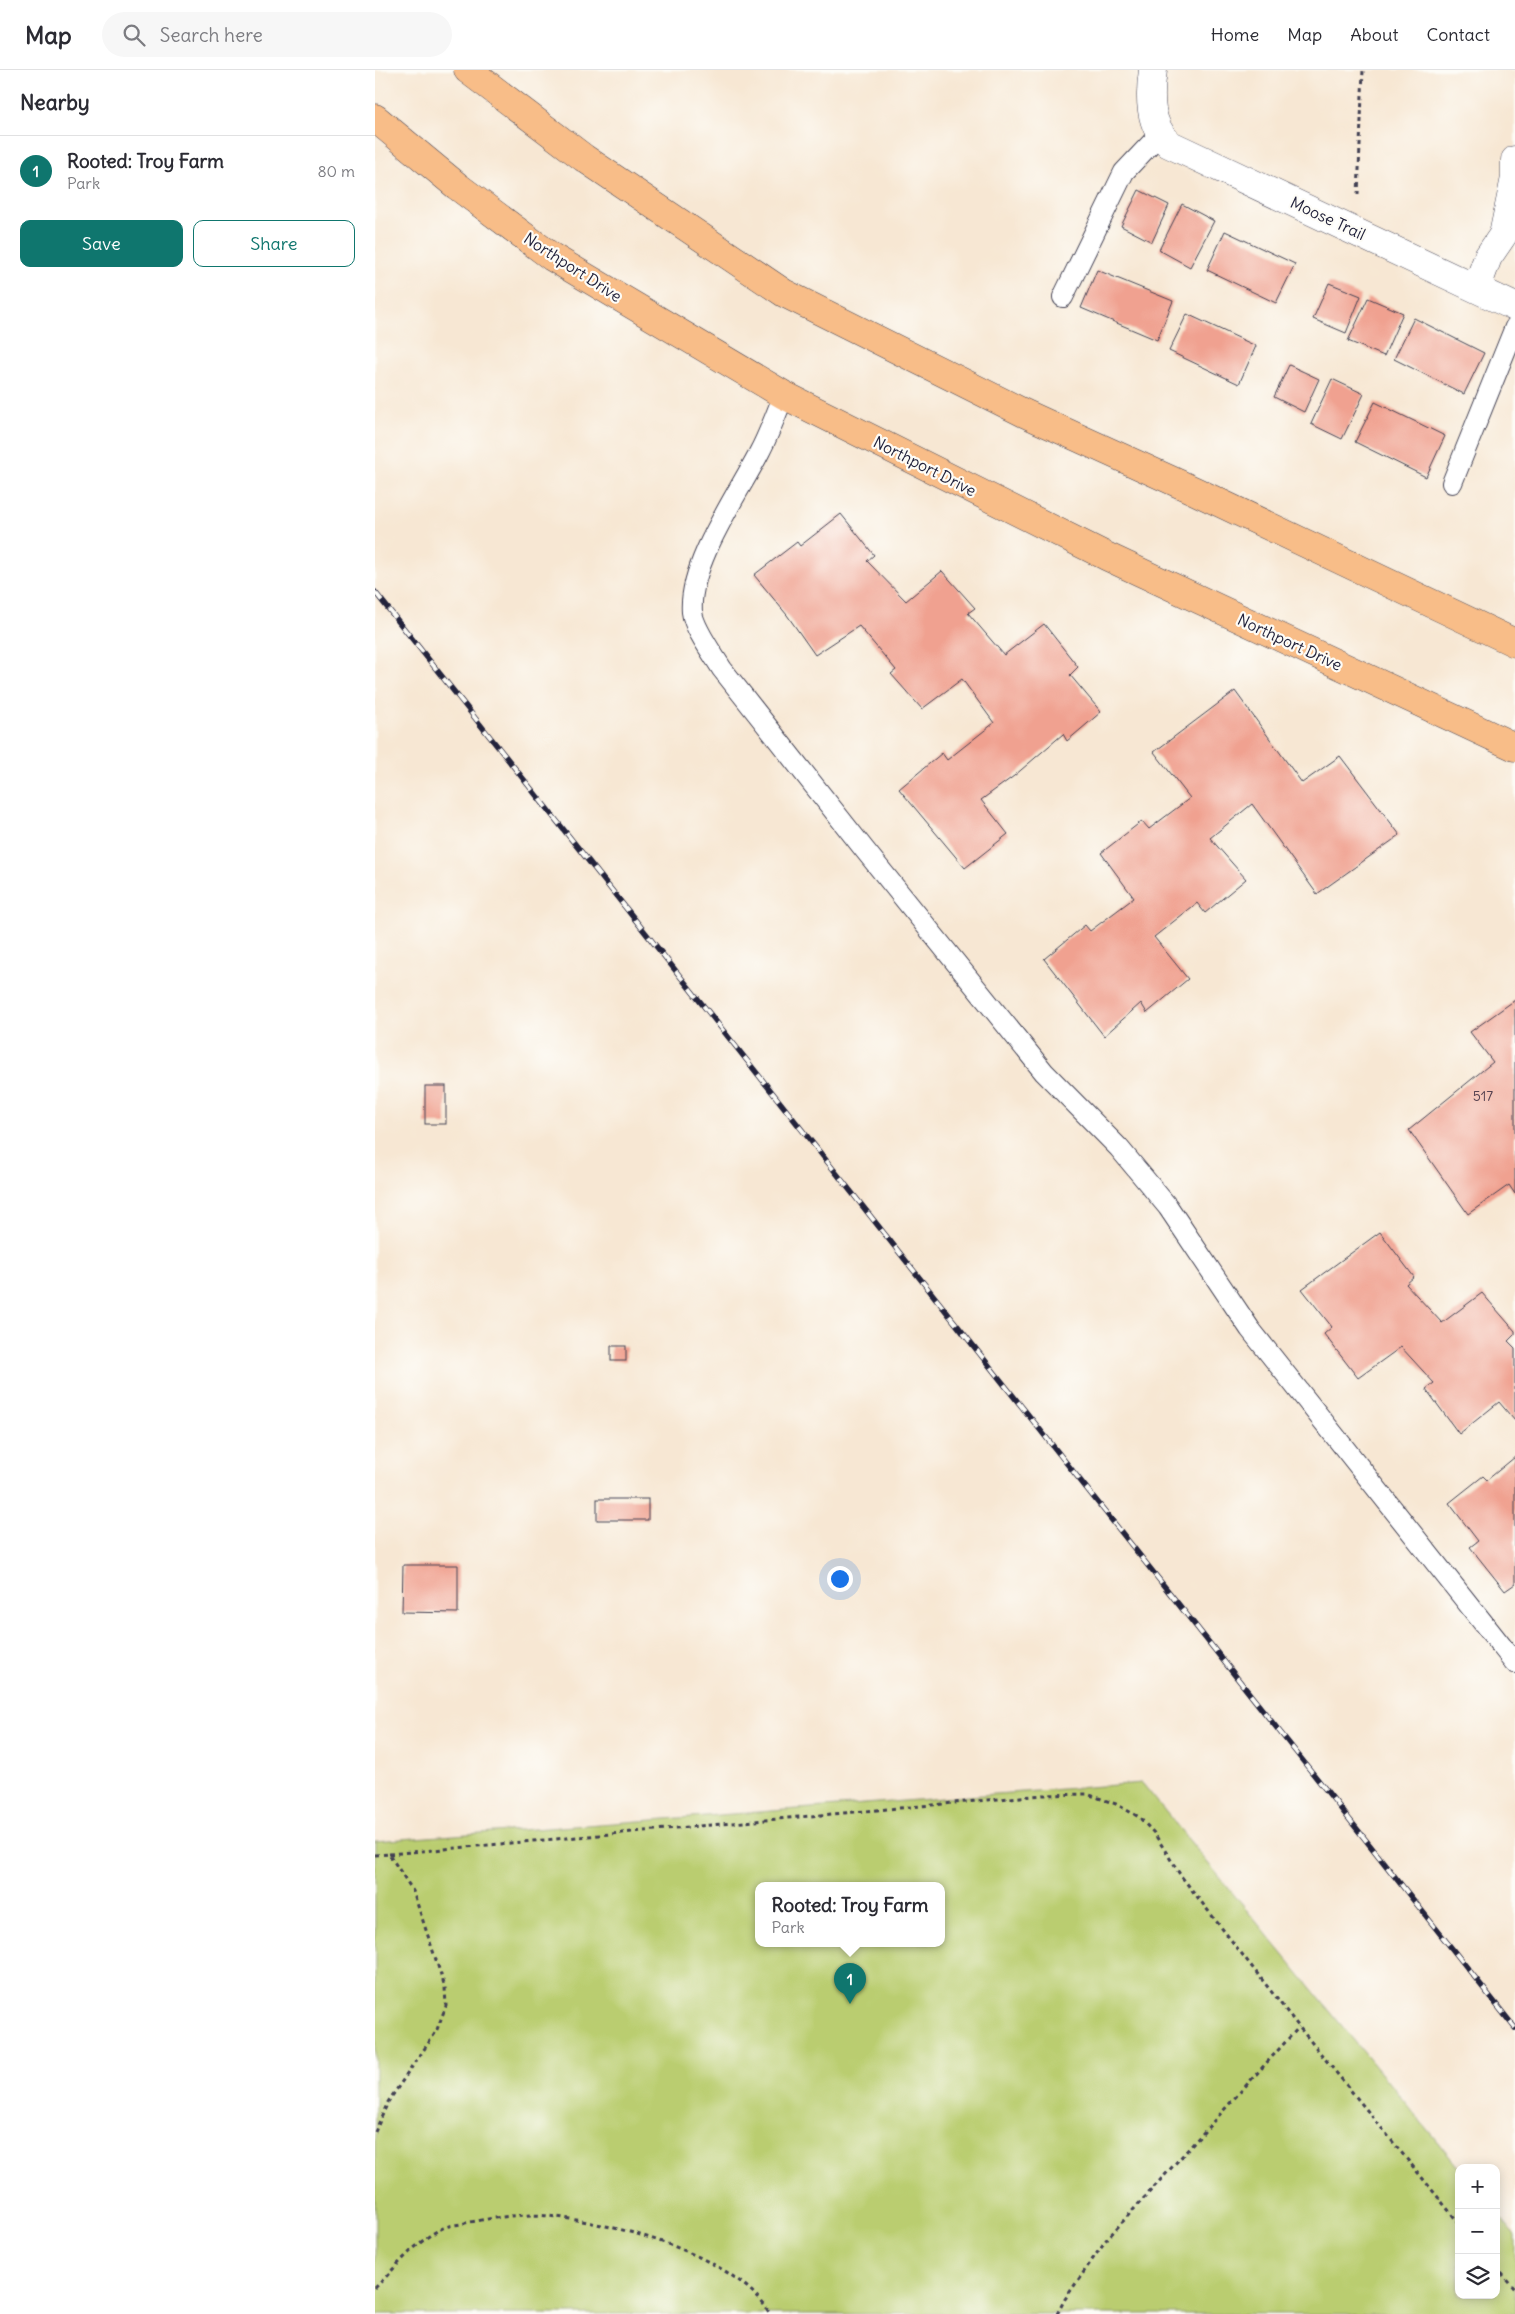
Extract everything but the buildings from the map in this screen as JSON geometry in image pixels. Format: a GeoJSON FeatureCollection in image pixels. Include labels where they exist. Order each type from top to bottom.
{"type":"FeatureCollection","features":[{"type":"Feature","properties":{"kind":"main road"},"geometry":{"type":"LineString","coordinates":[[468,70],[584,158],[784,294],[1024,413],[1195,491],[1515,643]]}},
{"type":"Feature","properties":{"kind":"main road","name":"Northport Drive"},"geometry":{"type":"LineString","coordinates":[[375,118],[457,186],[552,257],[784,395],[1106,556],[1515,747]]}},
{"type":"Feature","properties":{"kind":"street"},"geometry":{"type":"LineString","coordinates":[[1153,70],[1151,86],[1156,127]]}},
{"type":"Feature","properties":{"kind":"street","name":"Moose Trail"},"geometry":{"type":"LineString","coordinates":[[1156,127],[1169,144],[1515,306]]}},
{"type":"Feature","properties":{"kind":"street"},"geometry":{"type":"LineString","coordinates":[[1477,287],[1488,257],[1503,235],[1515,178],[1515,160]]}},
{"type":"Feature","properties":{"kind":"lane"},"geometry":{"type":"LineString","coordinates":[[1063,297],[1124,172],[1156,127]]}},
{"type":"Feature","properties":{"kind":"lane"},"geometry":{"type":"LineString","coordinates":[[1452,483],[1515,327]]}},
{"type":"Feature","properties":{"kind":"lane"},"geometry":{"type":"LineString","coordinates":[[784,395],[760,451],[729,504],[696,577],[692,612],[704,640],[722,669],[1044,1072],[1119,1148],[1168,1207],[1250,1329],[1509,1644],[1515,1663]]}},
{"type":"Feature","properties":{"kind":"path"},"geometry":{"type":"LineString","coordinates":[[1358,195],[1363,70]]}},
{"type":"Feature","properties":{"kind":"path"},"geometry":{"type":"LineString","coordinates":[[375,1855],[1043,1795],[1087,1794],[1116,1804],[1139,1817],[1154,1832],[1181,1876],[1299,2027],[1455,2218]]}},
{"type":"Feature","properties":{"kind":"path"},"geometry":{"type":"LineString","coordinates":[[375,2132],[388,2102],[436,2032],[446,2006],[445,1987],[413,1891],[389,1854]]}},
{"type":"Feature","properties":{"kind":"path"},"geometry":{"type":"LineString","coordinates":[[1057,2314],[1065,2299],[1106,2240],[1299,2027]]}},
{"type":"Feature","properties":{"kind":"path"},"geometry":{"type":"LineString","coordinates":[[375,2288],[422,2242],[443,2228],[477,2220],[547,2216],[618,2228],[696,2255],[738,2279],[763,2302],[770,2314]]}},
{"type":"Feature","properties":{"kind":"path"},"geometry":{"type":"LineString","coordinates":[[1500,2272],[1515,2289]]}},
{"type":"Feature","properties":{"kind":"green space"},"geometry":{"type":"Polygon","coordinates":[[[1142,1783],[1456,2164],[1455,2299],[1500,2299],[1500,2218],[1515,2236],[1515,2314],[375,2314],[375,1841],[1142,1783]]]}},
{"type":"Feature","properties":{"kind":"railway"},"geometry":{"type":"LineString","coordinates":[[375,592],[1515,2028]]}},
{"type":"Feature","properties":{"kind":"place","name":"Rooted: Troy Farm"},"geometry":{"type":"Point","coordinates":[850,2004]}}]}
